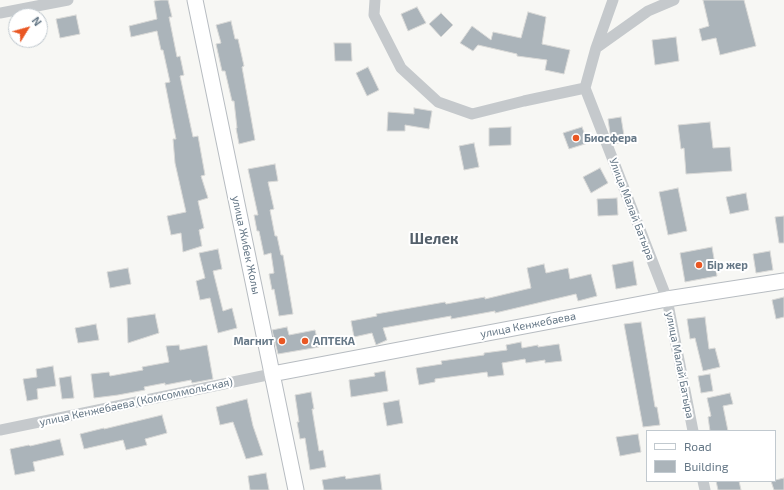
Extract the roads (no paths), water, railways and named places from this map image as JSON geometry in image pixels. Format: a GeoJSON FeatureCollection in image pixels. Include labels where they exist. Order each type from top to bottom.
{"type":"FeatureCollection","features":[{"type":"Feature","properties":{"kind":"street"},"geometry":{"type":"LineString","coordinates":[[0,13],[68,0]]}},
{"type":"Feature","properties":{"kind":"street","name":"улица Жибек Жолы"},"geometry":{"type":"LineString","coordinates":[[195,0],[296,490]]}},
{"type":"Feature","properties":{"kind":"street"},"geometry":{"type":"LineString","coordinates":[[375,0],[374,15],[401,68],[438,102],[472,114],[524,100],[585,88],[596,48],[613,0]]}},
{"type":"Feature","properties":{"kind":"street"},"geometry":{"type":"LineString","coordinates":[[596,48],[648,11],[674,0]]}},
{"type":"Feature","properties":{"kind":"street","name":"Улица Малай Батыра"},"geometry":{"type":"LineString","coordinates":[[585,88],[667,299]]}},
{"type":"Feature","properties":{"kind":"street","name":"улица Кенжебаева"},"geometry":{"type":"LineString","coordinates":[[272,374],[667,299],[784,281]]}},
{"type":"Feature","properties":{"kind":"street","name":"улица Малай Батыра"},"geometry":{"type":"LineString","coordinates":[[667,299],[693,430]]}},
{"type":"Feature","properties":{"kind":"street","name":"улица Кенжебаева (Комсоммольская)"},"geometry":{"type":"LineString","coordinates":[[0,430],[272,374]]}},
{"type":"Feature","properties":{"kind":"place","name":"Биосфера"},"geometry":{"type":"Point","coordinates":[576,138]}},
{"type":"Feature","properties":{"kind":"place","name":"Бір жер"},"geometry":{"type":"Point","coordinates":[699,265]}},
{"type":"Feature","properties":{"kind":"place","name":"Магнит"},"geometry":{"type":"Point","coordinates":[282,341]}},
{"type":"Feature","properties":{"kind":"place","name":"АПТЕКА"},"geometry":{"type":"Point","coordinates":[305,341]}},
{"type":"Feature","properties":{"kind":"district","name":"Шелек"},"geometry":{"type":"Point","coordinates":[434,239]}}]}
